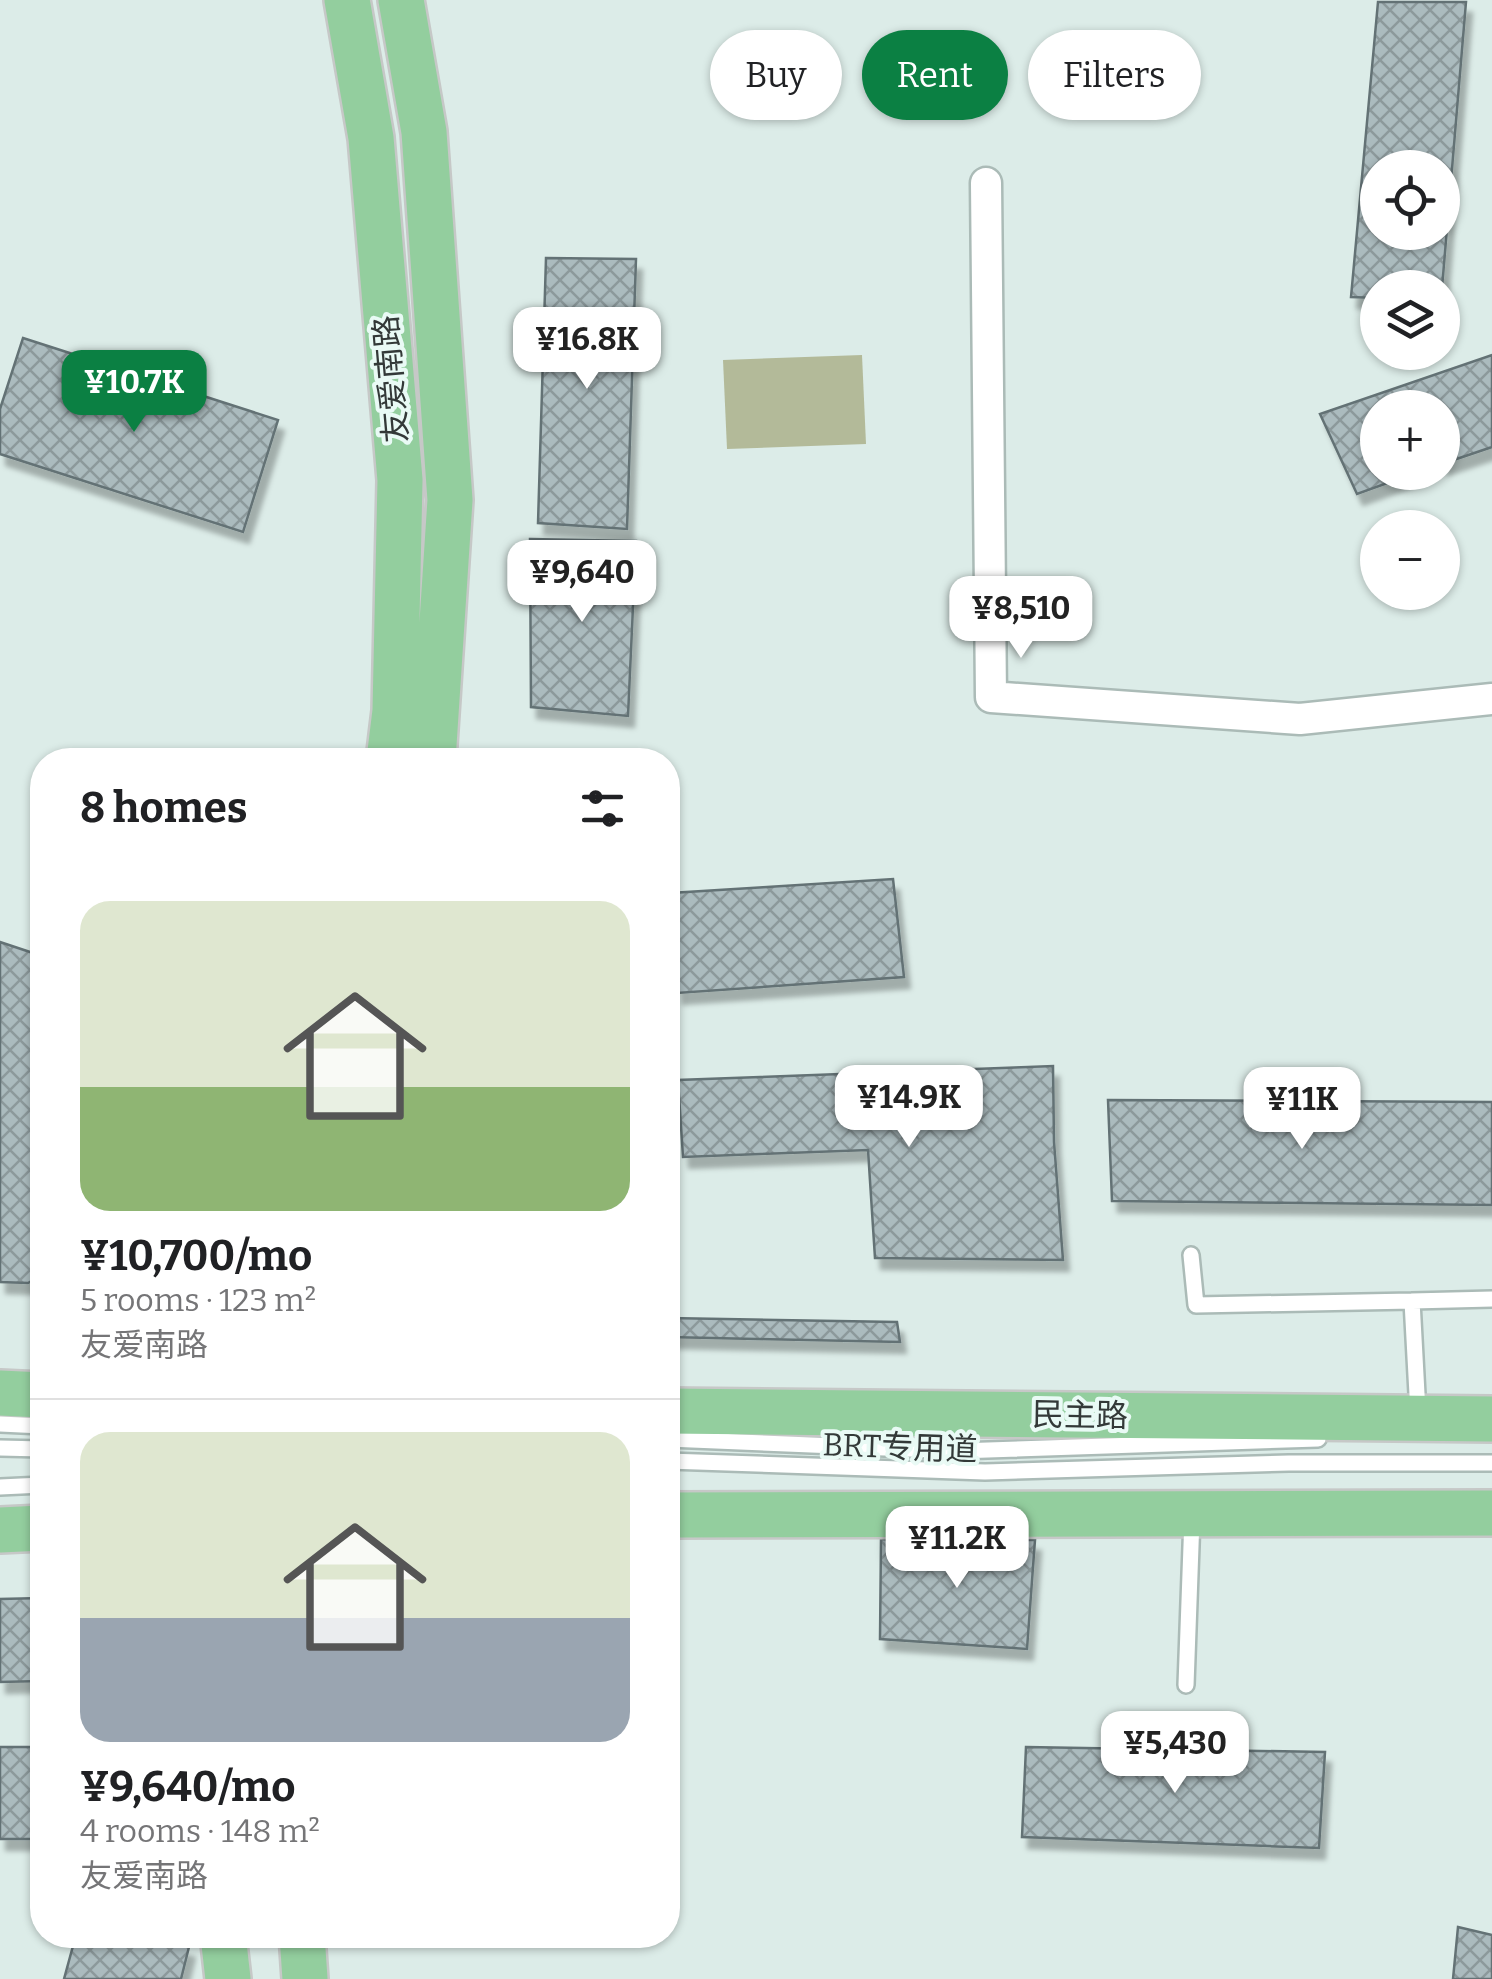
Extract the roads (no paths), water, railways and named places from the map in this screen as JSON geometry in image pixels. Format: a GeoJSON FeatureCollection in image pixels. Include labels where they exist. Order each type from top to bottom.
{"type":"FeatureCollection","features":[{"type":"Feature","properties":{"kind":"main road","name":"友爱南路"},"geometry":{"type":"LineString","coordinates":[[347,0],[371,138],[400,480],[390,748]]}},
{"type":"Feature","properties":{"kind":"main road","name":"友爱南路"},"geometry":{"type":"LineString","coordinates":[[401,0],[424,132],[450,500],[434,748]]}},
{"type":"Feature","properties":{"kind":"main road"},"geometry":{"type":"LineString","coordinates":[[0,1393],[30,1394]]}},
{"type":"Feature","properties":{"kind":"main road","name":"民主路"},"geometry":{"type":"LineString","coordinates":[[680,1411],[1492,1420]]}},
{"type":"Feature","properties":{"kind":"main road"},"geometry":{"type":"LineString","coordinates":[[680,1515],[1492,1513]]}},
{"type":"Feature","properties":{"kind":"main road"},"geometry":{"type":"LineString","coordinates":[[0,1530],[30,1529]]}},
{"type":"Feature","properties":{"kind":"main road"},"geometry":{"type":"LineString","coordinates":[[224,1948],[228,1979]]}},
{"type":"Feature","properties":{"kind":"main road"},"geometry":{"type":"LineString","coordinates":[[303,1948],[306,1979]]}},
{"type":"Feature","properties":{"kind":"street"},"geometry":{"type":"LineString","coordinates":[[986,183],[991,697],[1300,719],[1492,699]]}},
{"type":"Feature","properties":{"kind":"lane"},"geometry":{"type":"LineString","coordinates":[[1191,1255],[1196,1305],[1492,1299]]}},
{"type":"Feature","properties":{"kind":"lane"},"geometry":{"type":"LineString","coordinates":[[1412,1302],[1418,1419]]}},
{"type":"Feature","properties":{"kind":"lane"},"geometry":{"type":"LineString","coordinates":[[0,1424],[30,1425]]}},
{"type":"Feature","properties":{"kind":"lane","name":"BRT专用道"},"geometry":{"type":"LineString","coordinates":[[680,1439],[958,1451],[1333,1439]]}},
{"type":"Feature","properties":{"kind":"lane"},"geometry":{"type":"LineString","coordinates":[[0,1448],[30,1448]]}},
{"type":"Feature","properties":{"kind":"lane","name":"BRT专用道"},"geometry":{"type":"LineString","coordinates":[[680,1461],[985,1472],[1289,1463],[1492,1463]]}},
{"type":"Feature","properties":{"kind":"lane"},"geometry":{"type":"LineString","coordinates":[[0,1486],[30,1485]]}},
{"type":"Feature","properties":{"kind":"lane"},"geometry":{"type":"LineString","coordinates":[[1186,1686],[1192,1514]]}}]}
